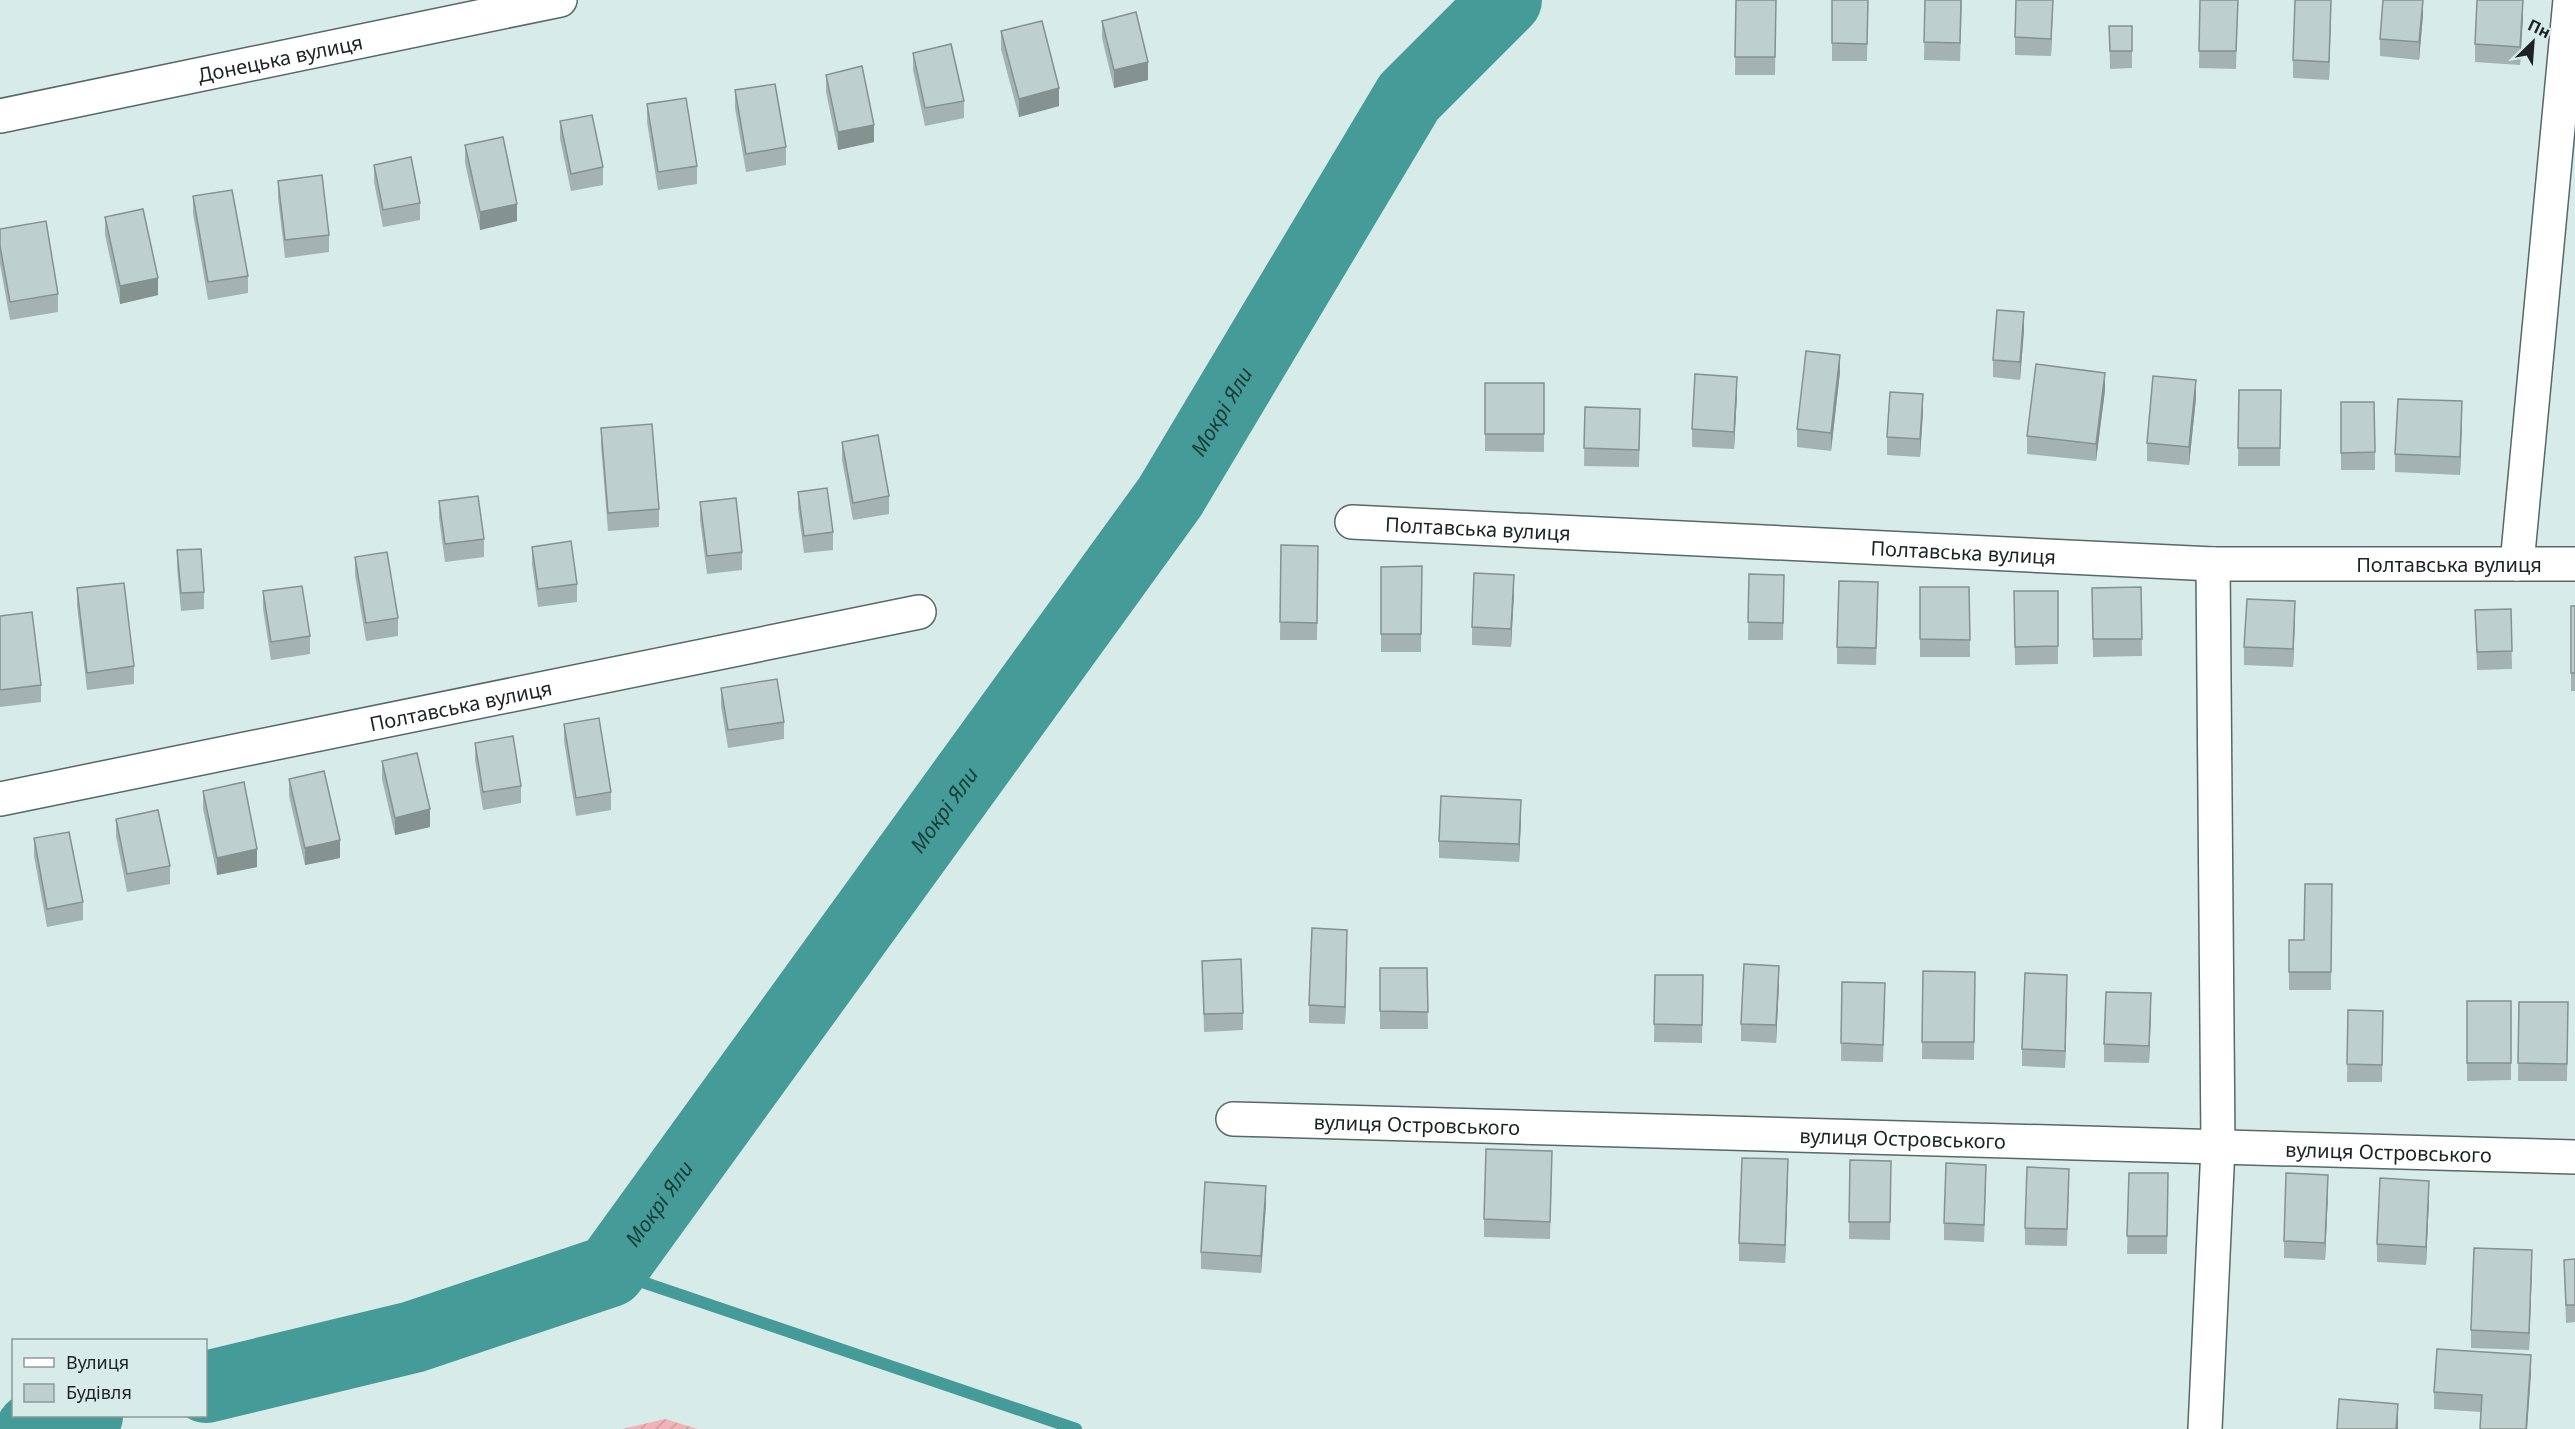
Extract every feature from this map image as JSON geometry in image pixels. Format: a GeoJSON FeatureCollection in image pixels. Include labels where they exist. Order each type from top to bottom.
{"type":"FeatureCollection","features":[{"type":"Feature","properties":{"kind":"street","name":"Донецька вулиця"},"geometry":{"type":"LineString","coordinates":[[0,116],[560,0]]}},
{"type":"Feature","properties":{"kind":"street"},"geometry":{"type":"LineString","coordinates":[[2517,564],[2570,0]]}},
{"type":"Feature","properties":{"kind":"street","name":"Полтавська вулиця"},"geometry":{"type":"LineString","coordinates":[[1352,522],[2213,564],[2575,564]]}},
{"type":"Feature","properties":{"kind":"street"},"geometry":{"type":"LineString","coordinates":[[2205,1429],[2218,1146],[2213,564]]}},
{"type":"Feature","properties":{"kind":"street","name":"Полтавська вулиця"},"geometry":{"type":"LineString","coordinates":[[0,799],[919,612]]}},
{"type":"Feature","properties":{"kind":"street","name":"вулиця Островського"},"geometry":{"type":"LineString","coordinates":[[1233,1119],[2575,1157]]}},
{"type":"Feature","properties":{"kind":"shaded area"},"geometry":{"type":"Polygon","coordinates":[[[665,1419],[698,1429],[622,1429],[665,1419]]]}},
{"type":"Feature","properties":{"kind":"building"},"geometry":{"type":"Polygon","coordinates":[[[1736,0],[1776,0],[1775,57],[1735,57],[1736,0]]]}},
{"type":"Feature","properties":{"kind":"building"},"geometry":{"type":"Polygon","coordinates":[[[1832,0],[1868,0],[1867,44],[1832,43],[1832,0]]]}},
{"type":"Feature","properties":{"kind":"building"},"geometry":{"type":"Polygon","coordinates":[[[1925,0],[1961,0],[1960,43],[1924,42],[1925,0]]]}},
{"type":"Feature","properties":{"kind":"building"},"geometry":{"type":"Polygon","coordinates":[[[2016,0],[2053,0],[2051,39],[2015,37],[2016,0]]]}},
{"type":"Feature","properties":{"kind":"building"},"geometry":{"type":"Polygon","coordinates":[[[2200,0],[2238,0],[2236,51],[2199,51],[2200,0]]]}},
{"type":"Feature","properties":{"kind":"building"},"geometry":{"type":"Polygon","coordinates":[[[2295,0],[2331,0],[2329,62],[2293,60],[2295,0]]]}},
{"type":"Feature","properties":{"kind":"building"},"geometry":{"type":"Polygon","coordinates":[[[2383,0],[2423,0],[2419,42],[2380,39],[2383,0]]]}},
{"type":"Feature","properties":{"kind":"building"},"geometry":{"type":"Polygon","coordinates":[[[2477,0],[2523,0],[2520,47],[2475,44],[2477,0]]]}},
{"type":"Feature","properties":{"kind":"building"},"geometry":{"type":"Polygon","coordinates":[[[1136,12],[1148,62],[1114,70],[1102,21],[1136,12]]]}},
{"type":"Feature","properties":{"kind":"building"},"geometry":{"type":"Polygon","coordinates":[[[1042,21],[1059,88],[1019,99],[1001,31],[1042,21]]]}},
{"type":"Feature","properties":{"kind":"building"},"geometry":{"type":"Polygon","coordinates":[[[2109,26],[2132,26],[2132,51],[2110,51],[2109,26]]]}},
{"type":"Feature","properties":{"kind":"building"},"geometry":{"type":"Polygon","coordinates":[[[951,44],[964,101],[925,108],[913,53],[951,44]]]}},
{"type":"Feature","properties":{"kind":"building"},"geometry":{"type":"Polygon","coordinates":[[[862,66],[874,125],[838,132],[826,75],[862,66]]]}},
{"type":"Feature","properties":{"kind":"building"},"geometry":{"type":"Polygon","coordinates":[[[775,84],[786,147],[746,154],[735,90],[775,84]]]}},
{"type":"Feature","properties":{"kind":"building"},"geometry":{"type":"Polygon","coordinates":[[[686,98],[697,166],[658,172],[647,104],[686,98]]]}},
{"type":"Feature","properties":{"kind":"building"},"geometry":{"type":"Polygon","coordinates":[[[592,115],[603,167],[571,174],[560,121],[592,115]]]}},
{"type":"Feature","properties":{"kind":"building"},"geometry":{"type":"Polygon","coordinates":[[[503,137],[517,204],[480,212],[465,145],[503,137]]]}},
{"type":"Feature","properties":{"kind":"building"},"geometry":{"type":"Polygon","coordinates":[[[411,157],[420,203],[383,210],[374,165],[411,157]]]}},
{"type":"Feature","properties":{"kind":"building"},"geometry":{"type":"Polygon","coordinates":[[[322,175],[329,235],[285,240],[278,181],[322,175]]]}},
{"type":"Feature","properties":{"kind":"building"},"geometry":{"type":"Polygon","coordinates":[[[232,190],[248,276],[208,282],[193,196],[232,190]]]}},
{"type":"Feature","properties":{"kind":"building"},"geometry":{"type":"Polygon","coordinates":[[[143,209],[158,278],[120,286],[105,217],[143,209]]]}},
{"type":"Feature","properties":{"kind":"building"},"geometry":{"type":"Polygon","coordinates":[[[46,221],[58,294],[10,302],[0,246],[0,229],[46,221]]]}},
{"type":"Feature","properties":{"kind":"building"},"geometry":{"type":"Polygon","coordinates":[[[1997,310],[2024,312],[2020,362],[1993,360],[1997,310]]]}},
{"type":"Feature","properties":{"kind":"building"},"geometry":{"type":"Polygon","coordinates":[[[1806,351],[1840,355],[1831,433],[1797,429],[1806,351]]]}},
{"type":"Feature","properties":{"kind":"building"},"geometry":{"type":"Polygon","coordinates":[[[2036,364],[2105,373],[2096,444],[2027,436],[2036,364]]]}},
{"type":"Feature","properties":{"kind":"building"},"geometry":{"type":"Polygon","coordinates":[[[1695,374],[1737,377],[1734,432],[1692,429],[1695,374]]]}},
{"type":"Feature","properties":{"kind":"building"},"geometry":{"type":"Polygon","coordinates":[[[2153,376],[2196,380],[2189,447],[2147,443],[2153,376]]]}},
{"type":"Feature","properties":{"kind":"building"},"geometry":{"type":"Polygon","coordinates":[[[1485,383],[1544,383],[1544,434],[1485,434],[1485,383]]]}},
{"type":"Feature","properties":{"kind":"building"},"geometry":{"type":"Polygon","coordinates":[[[2239,390],[2281,390],[2280,448],[2238,448],[2239,390]]]}},
{"type":"Feature","properties":{"kind":"building"},"geometry":{"type":"Polygon","coordinates":[[[1890,392],[1923,394],[1920,439],[1887,437],[1890,392]]]}},
{"type":"Feature","properties":{"kind":"building"},"geometry":{"type":"Polygon","coordinates":[[[2398,399],[2462,401],[2460,457],[2395,454],[2398,399]]]}},
{"type":"Feature","properties":{"kind":"building"},"geometry":{"type":"Polygon","coordinates":[[[2341,402],[2374,402],[2375,452],[2341,453],[2341,402]]]}},
{"type":"Feature","properties":{"kind":"building"},"geometry":{"type":"Polygon","coordinates":[[[1585,407],[1640,409],[1639,450],[1584,448],[1585,407]]]}},
{"type":"Feature","properties":{"kind":"building"},"geometry":{"type":"Polygon","coordinates":[[[652,424],[659,509],[608,513],[601,428],[652,424]]]}},
{"type":"Feature","properties":{"kind":"building"},"geometry":{"type":"Polygon","coordinates":[[[878,435],[889,496],[853,503],[842,442],[878,435]]]}},
{"type":"Feature","properties":{"kind":"building"},"geometry":{"type":"Polygon","coordinates":[[[827,488],[833,532],[804,536],[798,492],[827,488]]]}},
{"type":"Feature","properties":{"kind":"building"},"geometry":{"type":"Polygon","coordinates":[[[478,496],[484,539],[445,544],[439,501],[478,496]]]}},
{"type":"Feature","properties":{"kind":"building"},"geometry":{"type":"Polygon","coordinates":[[[736,498],[742,552],[707,556],[700,502],[736,498]]]}},
{"type":"Feature","properties":{"kind":"building"},"geometry":{"type":"Polygon","coordinates":[[[571,541],[577,584],[538,589],[532,547],[571,541]]]}},
{"type":"Feature","properties":{"kind":"building"},"geometry":{"type":"Polygon","coordinates":[[[1281,545],[1318,546],[1317,623],[1280,622],[1281,545]]]}},
{"type":"Feature","properties":{"kind":"building"},"geometry":{"type":"Polygon","coordinates":[[[201,549],[204,592],[181,593],[177,550],[201,549]]]}},
{"type":"Feature","properties":{"kind":"building"},"geometry":{"type":"Polygon","coordinates":[[[387,552],[398,618],[366,623],[355,557],[387,552]]]}},
{"type":"Feature","properties":{"kind":"building"},"geometry":{"type":"Polygon","coordinates":[[[1422,566],[1421,634],[1381,634],[1381,567],[1422,566]]]}},
{"type":"Feature","properties":{"kind":"building"},"geometry":{"type":"Polygon","coordinates":[[[1474,573],[1514,575],[1511,629],[1472,627],[1474,573]]]}},
{"type":"Feature","properties":{"kind":"building"},"geometry":{"type":"Polygon","coordinates":[[[1749,574],[1784,575],[1783,623],[1748,622],[1749,574]]]}},
{"type":"Feature","properties":{"kind":"building"},"geometry":{"type":"Polygon","coordinates":[[[1839,581],[1878,582],[1876,648],[1837,647],[1839,581]]]}},
{"type":"Feature","properties":{"kind":"building"},"geometry":{"type":"Polygon","coordinates":[[[124,583],[134,666],[87,673],[77,588],[124,583]]]}},
{"type":"Feature","properties":{"kind":"building"},"geometry":{"type":"Polygon","coordinates":[[[302,586],[310,636],[271,642],[263,591],[302,586]]]}},
{"type":"Feature","properties":{"kind":"building"},"geometry":{"type":"Polygon","coordinates":[[[1920,587],[1969,587],[1970,640],[1920,639],[1920,587]]]}},
{"type":"Feature","properties":{"kind":"building"},"geometry":{"type":"Polygon","coordinates":[[[2141,587],[2142,639],[2093,639],[2092,588],[2141,587]]]}},
{"type":"Feature","properties":{"kind":"building"},"geometry":{"type":"Polygon","coordinates":[[[2014,591],[2058,591],[2058,646],[2015,647],[2014,591]]]}},
{"type":"Feature","properties":{"kind":"building"},"geometry":{"type":"Polygon","coordinates":[[[2247,599],[2295,601],[2293,649],[2244,647],[2247,599]]]}},
{"type":"Feature","properties":{"kind":"building"},"geometry":{"type":"Polygon","coordinates":[[[2571,606],[2575,606],[2575,673],[2571,673],[2571,606]]]}},
{"type":"Feature","properties":{"kind":"building"},"geometry":{"type":"Polygon","coordinates":[[[2511,609],[2512,651],[2477,652],[2475,610],[2511,609]]]}},
{"type":"Feature","properties":{"kind":"building"},"geometry":{"type":"Polygon","coordinates":[[[32,612],[41,685],[0,690],[0,616],[32,612]]]}},
{"type":"Feature","properties":{"kind":"building"},"geometry":{"type":"Polygon","coordinates":[[[777,679],[784,722],[728,730],[721,688],[777,679]]]}},
{"type":"Feature","properties":{"kind":"building"},"geometry":{"type":"Polygon","coordinates":[[[599,718],[611,792],[576,798],[564,724],[599,718]]]}},
{"type":"Feature","properties":{"kind":"building"},"geometry":{"type":"Polygon","coordinates":[[[513,736],[521,786],[483,792],[475,743],[513,736]]]}},
{"type":"Feature","properties":{"kind":"building"},"geometry":{"type":"Polygon","coordinates":[[[417,753],[430,809],[395,818],[382,761],[417,753]]]}},
{"type":"Feature","properties":{"kind":"building"},"geometry":{"type":"Polygon","coordinates":[[[324,771],[340,840],[305,848],[289,779],[324,771]]]}},
{"type":"Feature","properties":{"kind":"building"},"geometry":{"type":"Polygon","coordinates":[[[244,782],[257,849],[217,858],[203,791],[244,782]]]}},
{"type":"Feature","properties":{"kind":"building"},"geometry":{"type":"Polygon","coordinates":[[[1441,796],[1521,800],[1519,844],[1439,841],[1441,796]]]}},
{"type":"Feature","properties":{"kind":"building"},"geometry":{"type":"Polygon","coordinates":[[[158,810],[170,866],[127,874],[116,819],[158,810]]]}},
{"type":"Feature","properties":{"kind":"building"},"geometry":{"type":"Polygon","coordinates":[[[69,832],[83,902],[47,909],[34,838],[69,832]]]}},
{"type":"Feature","properties":{"kind":"building"},"geometry":{"type":"Polygon","coordinates":[[[2305,884],[2332,884],[2331,972],[2289,972],[2289,940],[2304,940],[2305,884]]]}},
{"type":"Feature","properties":{"kind":"building"},"geometry":{"type":"Polygon","coordinates":[[[1312,928],[1347,930],[1345,1007],[1309,1005],[1312,928]]]}},
{"type":"Feature","properties":{"kind":"building"},"geometry":{"type":"Polygon","coordinates":[[[1241,959],[1243,1013],[1204,1014],[1202,961],[1241,959]]]}},
{"type":"Feature","properties":{"kind":"building"},"geometry":{"type":"Polygon","coordinates":[[[1744,964],[1779,966],[1776,1025],[1741,1024],[1744,964]]]}},
{"type":"Feature","properties":{"kind":"building"},"geometry":{"type":"Polygon","coordinates":[[[1380,968],[1427,968],[1428,1012],[1380,1011],[1380,968]]]}},
{"type":"Feature","properties":{"kind":"building"},"geometry":{"type":"Polygon","coordinates":[[[1923,971],[1975,972],[1974,1042],[1922,1042],[1923,971]]]}},
{"type":"Feature","properties":{"kind":"building"},"geometry":{"type":"Polygon","coordinates":[[[2025,973],[2067,975],[2065,1051],[2022,1049],[2025,973]]]}},
{"type":"Feature","properties":{"kind":"building"},"geometry":{"type":"Polygon","coordinates":[[[1655,975],[1703,975],[1702,1025],[1654,1024],[1655,975]]]}},
{"type":"Feature","properties":{"kind":"building"},"geometry":{"type":"Polygon","coordinates":[[[1842,982],[1885,983],[1883,1045],[1841,1043],[1842,982]]]}},
{"type":"Feature","properties":{"kind":"building"},"geometry":{"type":"Polygon","coordinates":[[[2106,992],[2151,993],[2149,1046],[2104,1044],[2106,992]]]}},
{"type":"Feature","properties":{"kind":"building"},"geometry":{"type":"Polygon","coordinates":[[[2467,1001],[2511,1001],[2511,1063],[2467,1063],[2467,1001]]]}},
{"type":"Feature","properties":{"kind":"building"},"geometry":{"type":"Polygon","coordinates":[[[2519,1002],[2568,1002],[2567,1064],[2518,1063],[2519,1002]]]}},
{"type":"Feature","properties":{"kind":"building"},"geometry":{"type":"Polygon","coordinates":[[[2348,1010],[2383,1011],[2382,1065],[2347,1064],[2348,1010]]]}},
{"type":"Feature","properties":{"kind":"building"},"geometry":{"type":"Polygon","coordinates":[[[1486,1149],[1552,1151],[1550,1222],[1484,1219],[1486,1149]]]}},
{"type":"Feature","properties":{"kind":"building"},"geometry":{"type":"Polygon","coordinates":[[[1742,1158],[1788,1159],[1785,1245],[1739,1243],[1742,1158]]]}},
{"type":"Feature","properties":{"kind":"building"},"geometry":{"type":"Polygon","coordinates":[[[1850,1160],[1891,1161],[1890,1222],[1849,1222],[1850,1160]]]}},
{"type":"Feature","properties":{"kind":"building"},"geometry":{"type":"Polygon","coordinates":[[[1946,1163],[1986,1165],[1984,1225],[1944,1223],[1946,1163]]]}},
{"type":"Feature","properties":{"kind":"building"},"geometry":{"type":"Polygon","coordinates":[[[2027,1167],[2069,1169],[2067,1229],[2025,1228],[2027,1167]]]}},
{"type":"Feature","properties":{"kind":"building"},"geometry":{"type":"Polygon","coordinates":[[[2129,1173],[2168,1173],[2167,1236],[2127,1236],[2129,1173]]]}},
{"type":"Feature","properties":{"kind":"building"},"geometry":{"type":"Polygon","coordinates":[[[2286,1173],[2328,1175],[2325,1243],[2284,1241],[2286,1173]]]}},
{"type":"Feature","properties":{"kind":"building"},"geometry":{"type":"Polygon","coordinates":[[[2380,1178],[2429,1181],[2426,1247],[2377,1244],[2380,1178]]]}},
{"type":"Feature","properties":{"kind":"building"},"geometry":{"type":"Polygon","coordinates":[[[1205,1182],[1266,1186],[1261,1256],[1201,1252],[1205,1182]]]}},
{"type":"Feature","properties":{"kind":"building"},"geometry":{"type":"Polygon","coordinates":[[[2474,1248],[2532,1250],[2529,1333],[2471,1330],[2474,1248]]]}},
{"type":"Feature","properties":{"kind":"building"},"geometry":{"type":"Polygon","coordinates":[[[2575,1259],[2575,1305],[2566,1305],[2564,1260],[2575,1259]]]}},
{"type":"Feature","properties":{"kind":"building"},"geometry":{"type":"Polygon","coordinates":[[[2437,1349],[2531,1355],[2526,1429],[2480,1429],[2482,1395],[2434,1392],[2437,1349]]]}},
{"type":"Feature","properties":{"kind":"building"},"geometry":{"type":"Polygon","coordinates":[[[2339,1399],[2398,1404],[2396,1429],[2337,1429],[2339,1399]]]}},
{"type":"Feature","properties":{"kind":"waterway","name":"Мокрі Яли"},"geometry":{"type":"LineString","coordinates":[[207,1387],[413,1337],[610,1271],[1170,497],[1409,97],[1506,0]]}},
{"type":"Feature","properties":{"kind":"waterway"},"geometry":{"type":"LineString","coordinates":[[610,1271],[1076,1429]]}},
{"type":"Feature","properties":{"kind":"waterway","name":"Мокрі Яли"},"geometry":{"type":"LineString","coordinates":[[32,1429],[83,1417]]}}]}
